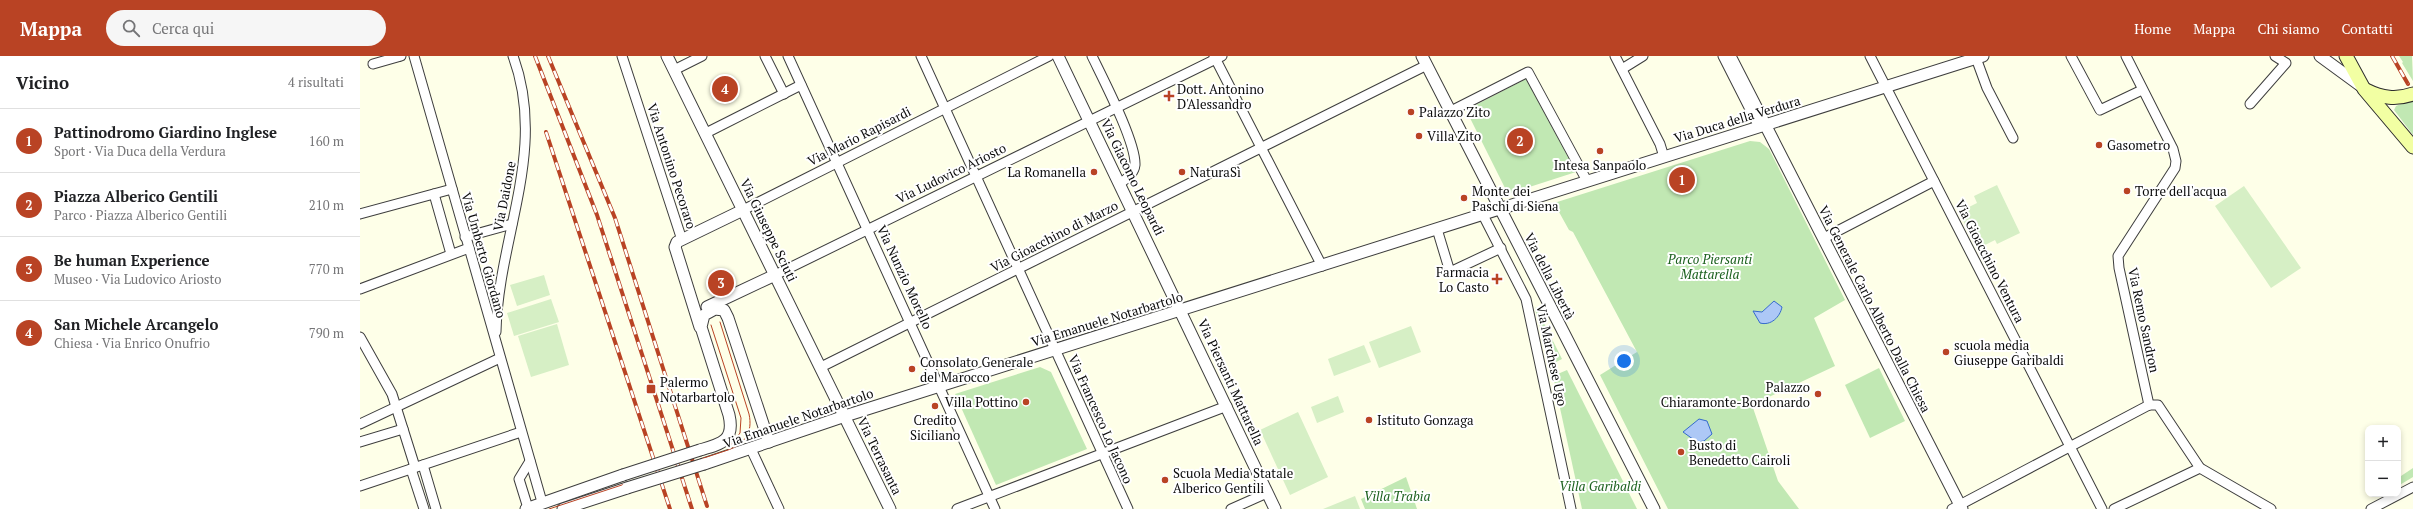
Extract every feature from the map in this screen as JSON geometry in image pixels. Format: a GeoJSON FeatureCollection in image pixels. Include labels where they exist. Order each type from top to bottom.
{"type":"FeatureCollection","features":[{"type":"Feature","properties":{"kind":"main road"},"geometry":{"type":"LineString","coordinates":[[2346,56],[2364,89],[2413,147]]}},
{"type":"Feature","properties":{"kind":"main road"},"geometry":{"type":"LineString","coordinates":[[2364,89],[2389,98],[2400,98],[2413,94]]}},
{"type":"Feature","properties":{"kind":"street"},"geometry":{"type":"LineString","coordinates":[[373,64],[401,56]]}},
{"type":"Feature","properties":{"kind":"street","name":"Via Umberto Giordano"},"geometry":{"type":"LineString","coordinates":[[414,56],[542,502]]}},
{"type":"Feature","properties":{"kind":"street","name":"Via Daidone"},"geometry":{"type":"LineString","coordinates":[[496,341],[499,297],[525,152],[527,130],[524,95],[513,56]]}},
{"type":"Feature","properties":{"kind":"street","name":"Via Antonino Pecoraro"},"geometry":{"type":"LineString","coordinates":[[542,502],[723,442],[729,435],[731,426],[701,327],[676,252],[675,246],[682,240],[622,56]]}},
{"type":"Feature","properties":{"kind":"street","name":"Via Giuseppe Sciuti"},"geometry":{"type":"LineString","coordinates":[[668,56],[845,416]]}},
{"type":"Feature","properties":{"kind":"street"},"geometry":{"type":"LineString","coordinates":[[674,70],[702,56]]}},
{"type":"Feature","properties":{"kind":"street"},"geometry":{"type":"LineString","coordinates":[[765,56],[784,94]]}},
{"type":"Feature","properties":{"kind":"street","name":"Via Francesco Lo Jacono"},"geometry":{"type":"LineString","coordinates":[[921,56],[1128,509]]}},
{"type":"Feature","properties":{"kind":"street","name":"Via Mario Rapisardi"},"geometry":{"type":"LineString","coordinates":[[682,240],[1049,56]]}},
{"type":"Feature","properties":{"kind":"street","name":"Via Giacomo Leopardi"},"geometry":{"type":"LineString","coordinates":[[1058,56],[1181,311]]}},
{"type":"Feature","properties":{"kind":"street"},"geometry":{"type":"LineString","coordinates":[[1092,56],[1117,108],[1130,144],[1135,164],[1128,179],[1120,183]]}},
{"type":"Feature","properties":{"kind":"street"},"geometry":{"type":"LineString","coordinates":[[1615,56],[1664,157]]}},
{"type":"Feature","properties":{"kind":"street"},"geometry":{"type":"LineString","coordinates":[[1622,69],[1643,56]]}},
{"type":"Feature","properties":{"kind":"street"},"geometry":{"type":"LineString","coordinates":[[1723,56],[1762,126]]}},
{"type":"Feature","properties":{"kind":"street","name":"Via Generale Carlo Alberto Dalla Chiesa"},"geometry":{"type":"LineString","coordinates":[[1730,56],[1762,126],[1824,238],[1958,508]]}},
{"type":"Feature","properties":{"kind":"street","name":"Via Gioacchino Ventura"},"geometry":{"type":"LineString","coordinates":[[1870,56],[2102,509]]}},
{"type":"Feature","properties":{"kind":"street"},"geometry":{"type":"LineString","coordinates":[[2070,56],[2100,110],[2142,90],[2126,56]]}},
{"type":"Feature","properties":{"kind":"street"},"geometry":{"type":"LineString","coordinates":[[2250,104],[2286,63],[2275,56]]}},
{"type":"Feature","properties":{"kind":"street"},"geometry":{"type":"LineString","coordinates":[[2320,56],[2364,89]]}},
{"type":"Feature","properties":{"kind":"street","name":"Via Nunzio Morello"},"geometry":{"type":"LineString","coordinates":[[791,57],[801,85],[869,229],[995,509]]}},
{"type":"Feature","properties":{"kind":"street"},"geometry":{"type":"LineString","coordinates":[[1217,57],[1322,266]]}},
{"type":"Feature","properties":{"kind":"street","name":"Via Ludovico Ariosto"},"geometry":{"type":"LineString","coordinates":[[693,303],[696,308],[700,309],[738,294],[1090,122],[1217,57]]}},
{"type":"Feature","properties":{"kind":"street"},"geometry":{"type":"LineString","coordinates":[[1980,57],[1987,88],[2013,138]]}},
{"type":"Feature","properties":{"kind":"street","name":"Via Duca della Verdura"},"geometry":{"type":"LineString","coordinates":[[1500,209],[1980,57]]}},
{"type":"Feature","properties":{"kind":"street","name":"Via Gioacchino di Marzo"},"geometry":{"type":"LineString","coordinates":[[821,367],[1261,146],[1424,60]]}},
{"type":"Feature","properties":{"kind":"street","name":"Via della Libertà"},"geometry":{"type":"LineString","coordinates":[[1424,60],[1654,509]]}},
{"type":"Feature","properties":{"kind":"street"},"geometry":{"type":"LineString","coordinates":[[1451,111],[1528,72],[1587,181]]}},
{"type":"Feature","properties":{"kind":"street"},"geometry":{"type":"LineString","coordinates":[[706,133],[801,85]]}},
{"type":"Feature","properties":{"kind":"street","name":"Via Remo Sandron"},"geometry":{"type":"LineString","coordinates":[[2142,90],[2173,149],[2176,161],[2175,168],[2160,193],[2118,256],[2118,268],[2149,405]]}},
{"type":"Feature","properties":{"kind":"street"},"geometry":{"type":"LineString","coordinates":[[1824,238],[1934,181]]}},
{"type":"Feature","properties":{"kind":"street"},"geometry":{"type":"LineString","coordinates":[[360,214],[452,189]]}},
{"type":"Feature","properties":{"kind":"street"},"geometry":{"type":"LineString","coordinates":[[434,194],[451,254]]}},
{"type":"Feature","properties":{"kind":"street","name":"Via Emanuele Notarbartolo"},"geometry":{"type":"LineString","coordinates":[[563,509],[751,449],[845,416],[1500,209]]}},
{"type":"Feature","properties":{"kind":"street","name":"Via Marchese Ugo"},"geometry":{"type":"LineString","coordinates":[[1483,215],[1526,299],[1571,509]]}},
{"type":"Feature","properties":{"kind":"street"},"geometry":{"type":"LineString","coordinates":[[466,237],[512,224]]}},
{"type":"Feature","properties":{"kind":"street"},"geometry":{"type":"LineString","coordinates":[[1437,229],[1450,272],[1500,248]]}},
{"type":"Feature","properties":{"kind":"street"},"geometry":{"type":"LineString","coordinates":[[360,289],[469,248]]}},
{"type":"Feature","properties":{"kind":"street"},"geometry":{"type":"LineString","coordinates":[[738,294],[728,304],[728,318],[769,442]]}},
{"type":"Feature","properties":{"kind":"street"},"geometry":{"type":"LineString","coordinates":[[701,327],[702,317],[711,311],[721,309],[728,318]]}},
{"type":"Feature","properties":{"kind":"street","name":"Via Piersanti Mattarella"},"geometry":{"type":"LineString","coordinates":[[1181,311],[1275,509]]}},
{"type":"Feature","properties":{"kind":"street"},"geometry":{"type":"LineString","coordinates":[[360,337],[392,394],[416,467],[436,509]]}},
{"type":"Feature","properties":{"kind":"street"},"geometry":{"type":"LineString","coordinates":[[360,424],[500,358]]}},
{"type":"Feature","properties":{"kind":"street"},"geometry":{"type":"LineString","coordinates":[[1958,508],[2149,405],[2158,405],[2200,468],[2270,509]]}},
{"type":"Feature","properties":{"kind":"street"},"geometry":{"type":"LineString","coordinates":[[958,509],[1227,406]]}},
{"type":"Feature","properties":{"kind":"street","name":"Via Terrasanta"},"geometry":{"type":"LineString","coordinates":[[845,416],[890,509]]}},
{"type":"Feature","properties":{"kind":"street"},"geometry":{"type":"LineString","coordinates":[[360,442],[403,429]]}},
{"type":"Feature","properties":{"kind":"street"},"geometry":{"type":"LineString","coordinates":[[360,486],[521,432]]}},
{"type":"Feature","properties":{"kind":"street"},"geometry":{"type":"LineString","coordinates":[[751,449],[779,509]]}},
{"type":"Feature","properties":{"kind":"street"},"geometry":{"type":"LineString","coordinates":[[530,461],[519,479],[527,508],[542,502]]}},
{"type":"Feature","properties":{"kind":"street"},"geometry":{"type":"LineString","coordinates":[[416,467],[424,509]]}},
{"type":"Feature","properties":{"kind":"street"},"geometry":{"type":"LineString","coordinates":[[2114,509],[2200,468]]}},
{"type":"Feature","properties":{"kind":"street"},"geometry":{"type":"LineString","coordinates":[[2370,509],[2413,487]]}},
{"type":"Feature","properties":{"kind":"street"},"geometry":{"type":"LineString","coordinates":[[1231,509],[1267,493]]}},
{"type":"Feature","properties":{"kind":"green space"},"geometry":{"type":"Polygon","coordinates":[[[2399,56],[2412,56],[2413,81],[2402,63],[2403,62],[2399,56]]]}},
{"type":"Feature","properties":{"kind":"green space"},"geometry":{"type":"Polygon","coordinates":[[[1526,79],[1576,172],[1508,194],[1466,110],[1526,79]]]}},
{"type":"Feature","properties":{"kind":"green space"},"geometry":{"type":"Polygon","coordinates":[[[2413,99],[2413,135],[2394,110],[2396,106],[2413,99]]]}},
{"type":"Feature","properties":{"kind":"green space","name":"Parco Piersanti Mattarella"},"geometry":{"type":"Polygon","coordinates":[[[1750,141],[1760,142],[1769,149],[1845,300],[1814,318],[1835,366],[1752,405],[1778,481],[1799,509],[1668,509],[1600,375],[1637,352],[1573,232],[1569,230],[1554,203],[1750,141]]]}},
{"type":"Feature","properties":{"kind":"green space"},"geometry":{"type":"Polygon","coordinates":[[[1997,185],[2020,233],[1997,244],[1995,240],[1977,249],[1959,212],[1977,203],[1974,196],[1997,185]]]}},
{"type":"Feature","properties":{"kind":"green space"},"geometry":{"type":"Polygon","coordinates":[[[2244,186],[2301,268],[2271,288],[2215,206],[2244,186]]]}},
{"type":"Feature","properties":{"kind":"green space"},"geometry":{"type":"Polygon","coordinates":[[[544,275],[550,295],[517,306],[510,285],[544,275]]]}},
{"type":"Feature","properties":{"kind":"green space"},"geometry":{"type":"Polygon","coordinates":[[[551,299],[559,322],[514,336],[507,313],[551,299]]]}},
{"type":"Feature","properties":{"kind":"green space"},"geometry":{"type":"Polygon","coordinates":[[[1536,307],[1562,359],[1550,365],[1535,309],[1536,307]]]}},
{"type":"Feature","properties":{"kind":"green space"},"geometry":{"type":"Polygon","coordinates":[[[557,324],[569,365],[531,377],[518,336],[557,324]]]}},
{"type":"Feature","properties":{"kind":"green space"},"geometry":{"type":"Polygon","coordinates":[[[1411,326],[1421,352],[1379,368],[1369,342],[1411,326]]]}},
{"type":"Feature","properties":{"kind":"green space"},"geometry":{"type":"Polygon","coordinates":[[[1364,345],[1371,362],[1334,376],[1328,359],[1364,345]]]}},
{"type":"Feature","properties":{"kind":"green space"},"geometry":{"type":"Polygon","coordinates":[[[1040,367],[1051,372],[1087,449],[996,485],[955,394],[1040,367]]]}},
{"type":"Feature","properties":{"kind":"green space"},"geometry":{"type":"Polygon","coordinates":[[[1879,368],[1905,421],[1870,438],[1845,385],[1879,368]]]}},
{"type":"Feature","properties":{"kind":"green space","name":"Villa Garibaldi"},"geometry":{"type":"Polygon","coordinates":[[[1567,370],[1637,509],[1582,509],[1553,376],[1567,370]]]}},
{"type":"Feature","properties":{"kind":"green space"},"geometry":{"type":"Polygon","coordinates":[[[1338,396],[1344,412],[1317,423],[1311,407],[1338,396]]]}},
{"type":"Feature","properties":{"kind":"green space"},"geometry":{"type":"Polygon","coordinates":[[[1298,412],[1328,477],[1290,495],[1260,430],[1298,412]]]}},
{"type":"Feature","properties":{"kind":"green space"},"geometry":{"type":"Polygon","coordinates":[[[2413,468],[2413,477],[2401,484],[2401,476],[2413,468]]]}},
{"type":"Feature","properties":{"kind":"green space","name":"Villa Trabia"},"geometry":{"type":"Polygon","coordinates":[[[1406,477],[1417,509],[1365,509],[1361,499],[1406,477]]]}},
{"type":"Feature","properties":{"kind":"green space"},"geometry":{"type":"Polygon","coordinates":[[[1355,496],[1360,509],[1323,509],[1355,496]]]}},
{"type":"Feature","properties":{"kind":"water"},"geometry":{"type":"Polygon","coordinates":[[[1774,301],[1782,307],[1781,311],[1771,322],[1764,324],[1760,323],[1753,311],[1762,312],[1774,301]]]}},
{"type":"Feature","properties":{"kind":"water"},"geometry":{"type":"Polygon","coordinates":[[[1699,419],[1707,421],[1712,434],[1704,441],[1697,442],[1683,432],[1699,419]]]}},
{"type":"Feature","properties":{"kind":"tram line"},"geometry":{"type":"LineString","coordinates":[[549,509],[728,450],[743,441],[749,432],[749,414],[720,322]]}},
{"type":"Feature","properties":{"kind":"tram line"},"geometry":{"type":"LineString","coordinates":[[711,325],[741,418],[740,433],[730,446]]}},
{"type":"Feature","properties":{"kind":"railway"},"geometry":{"type":"LineString","coordinates":[[535,56],[597,215],[692,509]]}},
{"type":"Feature","properties":{"kind":"railway"},"geometry":{"type":"LineString","coordinates":[[548,56],[615,218],[707,506]]}},
{"type":"Feature","properties":{"kind":"railway"},"geometry":{"type":"LineString","coordinates":[[2392,56],[2408,84]]}},
{"type":"Feature","properties":{"kind":"railway"},"geometry":{"type":"LineString","coordinates":[[546,132],[670,509]]}},
{"type":"Feature","properties":{"kind":"place","name":"San Michele Arcangelo"},"geometry":{"type":"Point","coordinates":[725,89]}},
{"type":"Feature","properties":{"kind":"place","name":"Dott. Antonino D'Alessandro"},"geometry":{"type":"Point","coordinates":[1169,96]}},
{"type":"Feature","properties":{"kind":"place","name":"Palazzo Zito"},"geometry":{"type":"Point","coordinates":[1411,112]}},
{"type":"Feature","properties":{"kind":"place","name":"Villa Zito"},"geometry":{"type":"Point","coordinates":[1419,136]}},
{"type":"Feature","properties":{"kind":"place","name":"Piazza Alberico Gentili"},"geometry":{"type":"Point","coordinates":[1520,141]}},
{"type":"Feature","properties":{"kind":"place","name":"Gasometro"},"geometry":{"type":"Point","coordinates":[2099,145]}},
{"type":"Feature","properties":{"kind":"place","name":"Intesa Sanpaolo"},"geometry":{"type":"Point","coordinates":[1600,151]}},
{"type":"Feature","properties":{"kind":"place","name":"La Romanella"},"geometry":{"type":"Point","coordinates":[1094,172]}},
{"type":"Feature","properties":{"kind":"place","name":"NaturaSì"},"geometry":{"type":"Point","coordinates":[1182,172]}},
{"type":"Feature","properties":{"kind":"place","name":"Pattinodromo Giardino Inglese"},"geometry":{"type":"Point","coordinates":[1682,180]}},
{"type":"Feature","properties":{"kind":"place","name":"Torre dell'acqua"},"geometry":{"type":"Point","coordinates":[2127,191]}},
{"type":"Feature","properties":{"kind":"place","name":"Monte dei Paschi di Siena"},"geometry":{"type":"Point","coordinates":[1464,198]}},
{"type":"Feature","properties":{"kind":"place","name":"Farmacia Lo Casto"},"geometry":{"type":"Point","coordinates":[1497,279]}},
{"type":"Feature","properties":{"kind":"place","name":"Be human Experience"},"geometry":{"type":"Point","coordinates":[721,283]}},
{"type":"Feature","properties":{"kind":"place","name":"scuola media Giuseppe Garibaldi"},"geometry":{"type":"Point","coordinates":[1946,352]}},
{"type":"Feature","properties":{"kind":"place","name":"Consolato Generale del Marocco"},"geometry":{"type":"Point","coordinates":[912,369]}},
{"type":"Feature","properties":{"kind":"place","name":"Palermo Notarbartolo"},"geometry":{"type":"Point","coordinates":[651,389]}},
{"type":"Feature","properties":{"kind":"place","name":"Palazzo Chiaramonte-Bordonardo"},"geometry":{"type":"Point","coordinates":[1818,394]}},
{"type":"Feature","properties":{"kind":"place","name":"Villa Pottino"},"geometry":{"type":"Point","coordinates":[1026,402]}},
{"type":"Feature","properties":{"kind":"place","name":"Credito Siciliano"},"geometry":{"type":"Point","coordinates":[935,406]}},
{"type":"Feature","properties":{"kind":"place","name":"Istituto Gonzaga"},"geometry":{"type":"Point","coordinates":[1369,420]}},
{"type":"Feature","properties":{"kind":"place","name":"Busto di Benedetto Cairoli"},"geometry":{"type":"Point","coordinates":[1681,452]}},
{"type":"Feature","properties":{"kind":"place","name":"Scuola Media Statale Alberico Gentili"},"geometry":{"type":"Point","coordinates":[1165,480]}}]}
